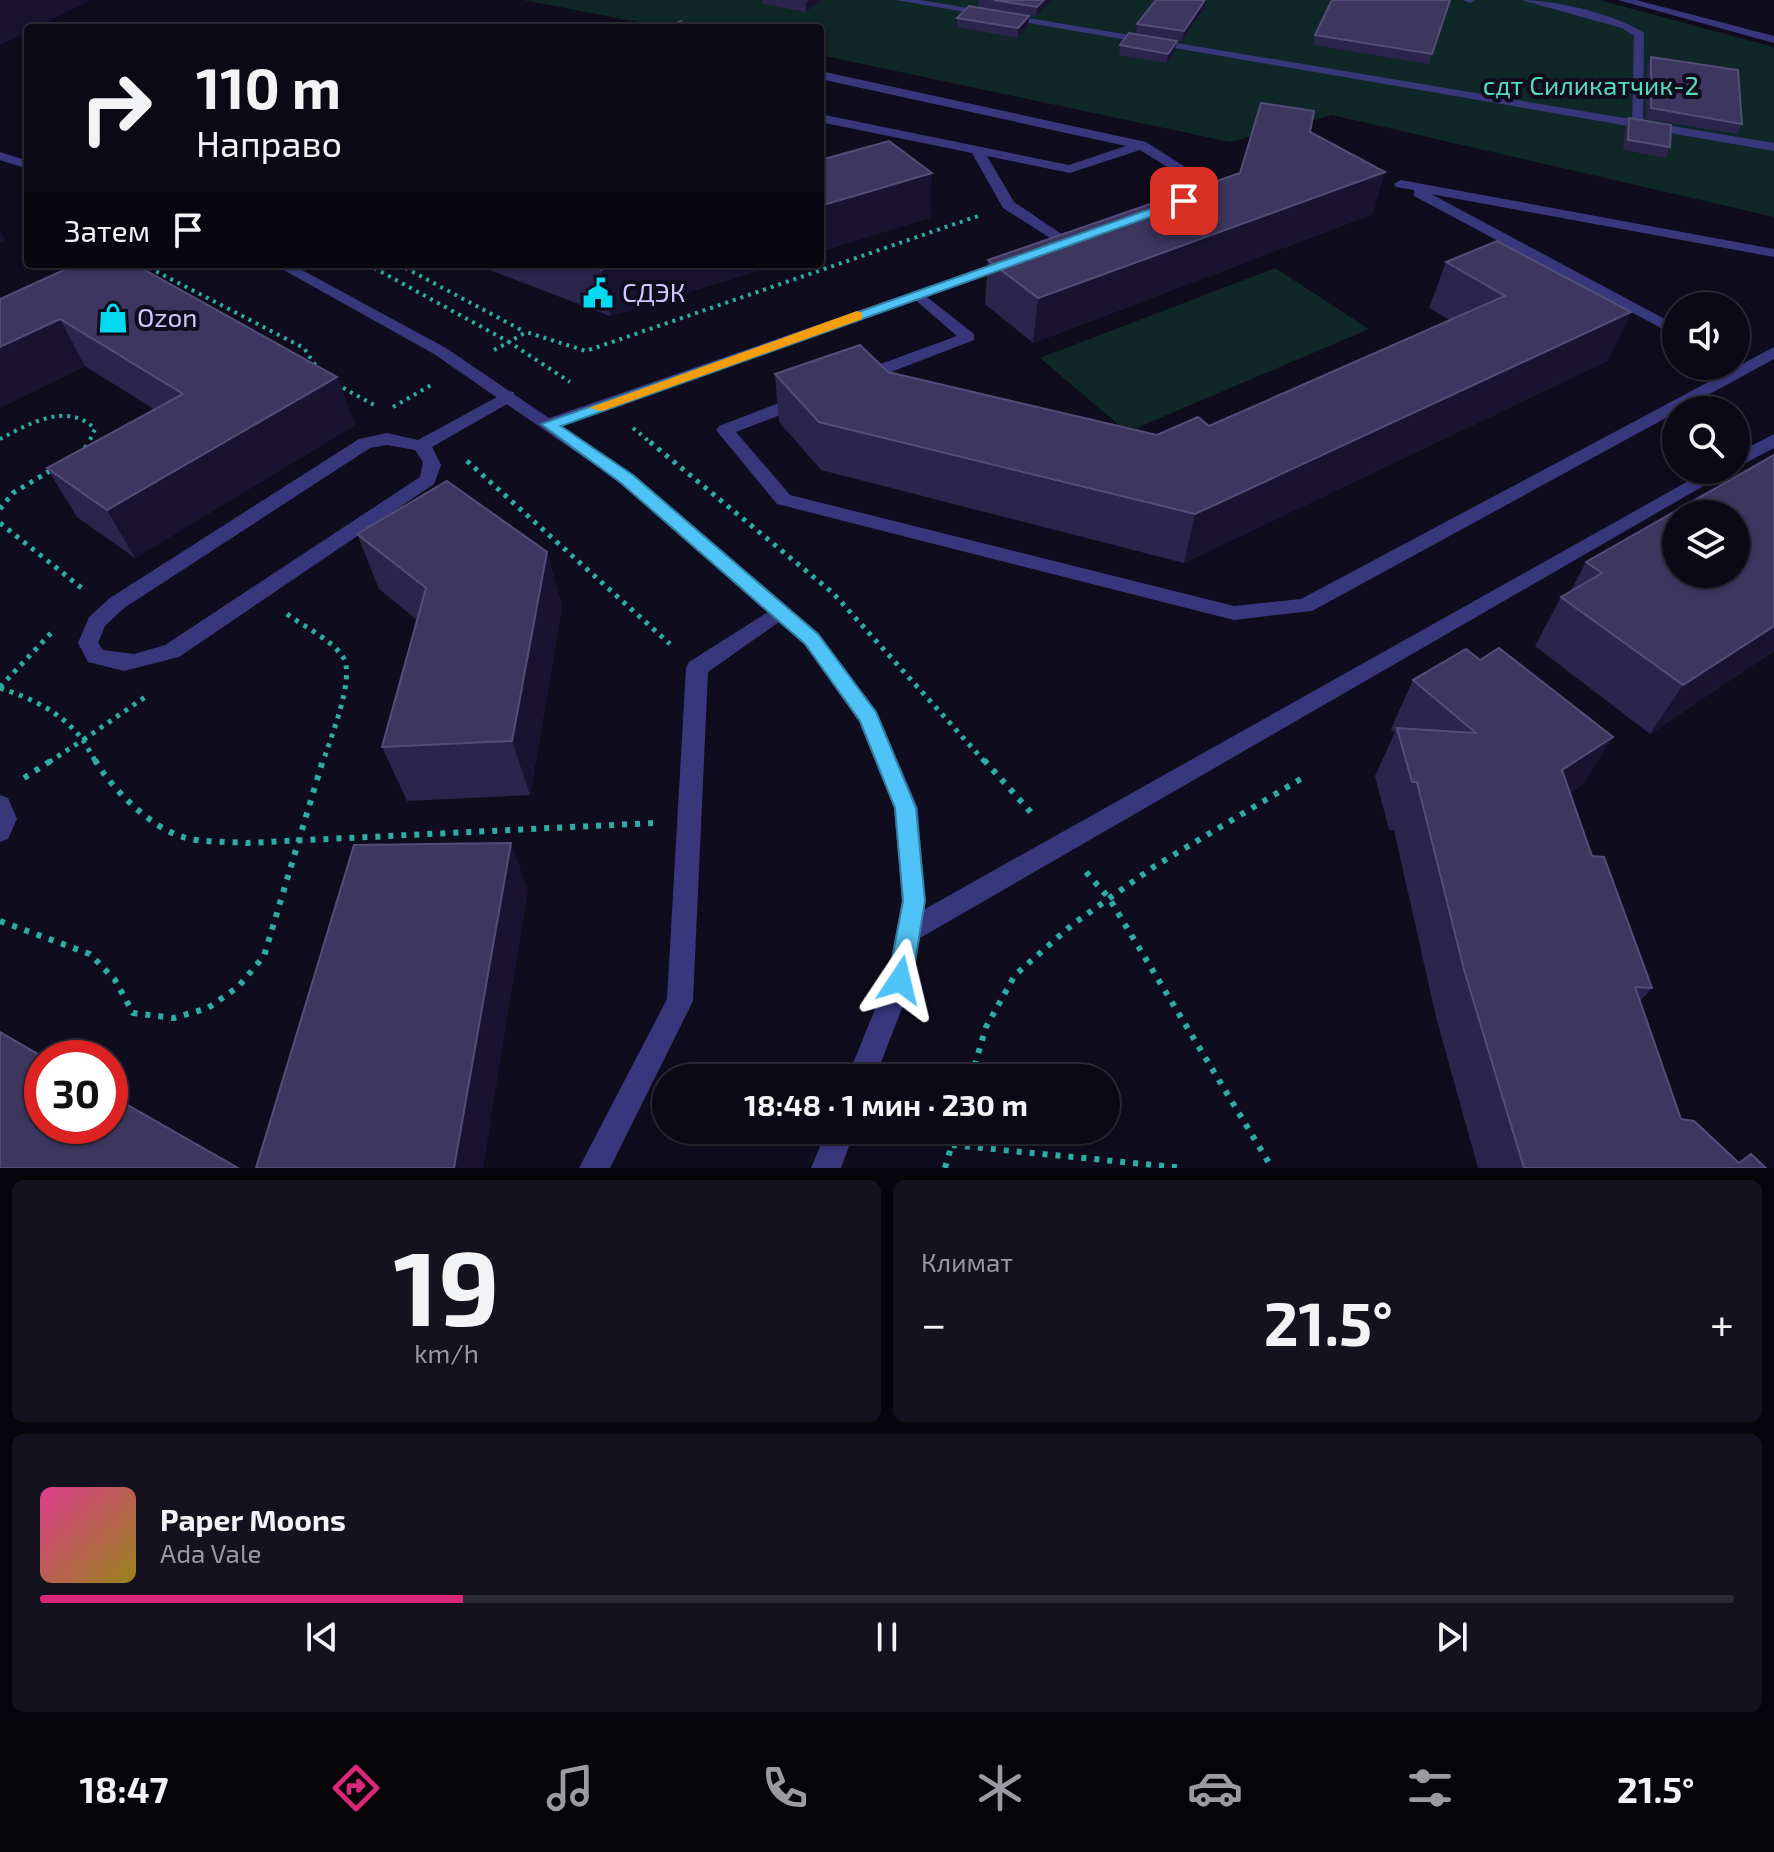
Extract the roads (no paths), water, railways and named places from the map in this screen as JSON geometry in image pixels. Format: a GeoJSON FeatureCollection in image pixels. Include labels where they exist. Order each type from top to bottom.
{"type":"FeatureCollection","features":[{"type":"Feature","properties":{"kind":"street"},"geometry":{"type":"LineString","coordinates":[[906,0],[1774,147]]}},
{"type":"Feature","properties":{"kind":"street"},"geometry":{"type":"LineString","coordinates":[[1526,0],[1626,26],[1640,35],[1638,124]]}},
{"type":"Feature","properties":{"kind":"street"},"geometry":{"type":"LineString","coordinates":[[1623,0],[1774,40]]}},
{"type":"Feature","properties":{"kind":"street"},"geometry":{"type":"LineString","coordinates":[[824,76],[1141,145],[1207,193]]}},
{"type":"Feature","properties":{"kind":"street"},"geometry":{"type":"LineString","coordinates":[[824,119],[1070,169],[1141,145]]}},
{"type":"Feature","properties":{"kind":"street"},"geometry":{"type":"LineString","coordinates":[[549,424],[1058,245],[1008,205],[978,152]]}},
{"type":"Feature","properties":{"kind":"street"},"geometry":{"type":"LineString","coordinates":[[0,156],[24,164]]}},
{"type":"Feature","properties":{"kind":"street"},"geometry":{"type":"LineString","coordinates":[[1662,324],[1401,184],[1774,253]]}},
{"type":"Feature","properties":{"kind":"street"},"geometry":{"type":"LineString","coordinates":[[287,268],[440,351],[627,479],[812,639],[869,718],[906,808],[914,901],[900,980],[867,1064]]}},
{"type":"Feature","properties":{"kind":"street"},"geometry":{"type":"LineString","coordinates":[[846,383],[968,337],[918,295]]}},
{"type":"Feature","properties":{"kind":"street"},"geometry":{"type":"LineString","coordinates":[[1750,362],[1774,352]]}},
{"type":"Feature","properties":{"kind":"street"},"geometry":{"type":"LineString","coordinates":[[818,394],[725,430],[784,500],[1234,613],[1305,606],[1715,380]]}},
{"type":"Feature","properties":{"kind":"street"},"geometry":{"type":"LineString","coordinates":[[421,446],[431,456],[434,467],[428,480],[172,651],[135,664],[113,664],[95,656],[88,643],[96,622],[110,609],[365,443],[387,439],[421,446],[508,396]]}},
{"type":"Feature","properties":{"kind":"street"},"geometry":{"type":"LineString","coordinates":[[1750,454],[1774,440]]}},
{"type":"Feature","properties":{"kind":"street"},"geometry":{"type":"LineString","coordinates":[[909,931],[1697,484]]}},
{"type":"Feature","properties":{"kind":"street"},"geometry":{"type":"LineString","coordinates":[[594,1168],[680,1001],[697,668],[779,612]]}},
{"type":"Feature","properties":{"kind":"street"},"geometry":{"type":"LineString","coordinates":[[0,832],[5,819],[6,796]]}},
{"type":"Feature","properties":{"kind":"street"},"geometry":{"type":"LineString","coordinates":[[826,1168],[835,1144]]}},
{"type":"Feature","properties":{"kind":"place","name":"СДЭК"},"geometry":{"type":"Point","coordinates":[598,293]}},
{"type":"Feature","properties":{"kind":"place","name":"Ozon"},"geometry":{"type":"Point","coordinates":[113,318]}},
{"type":"Feature","properties":{"kind":"park label","name":"сдт Силикатчик-2"},"geometry":{"type":"Point","coordinates":[1591,86]}}]}
